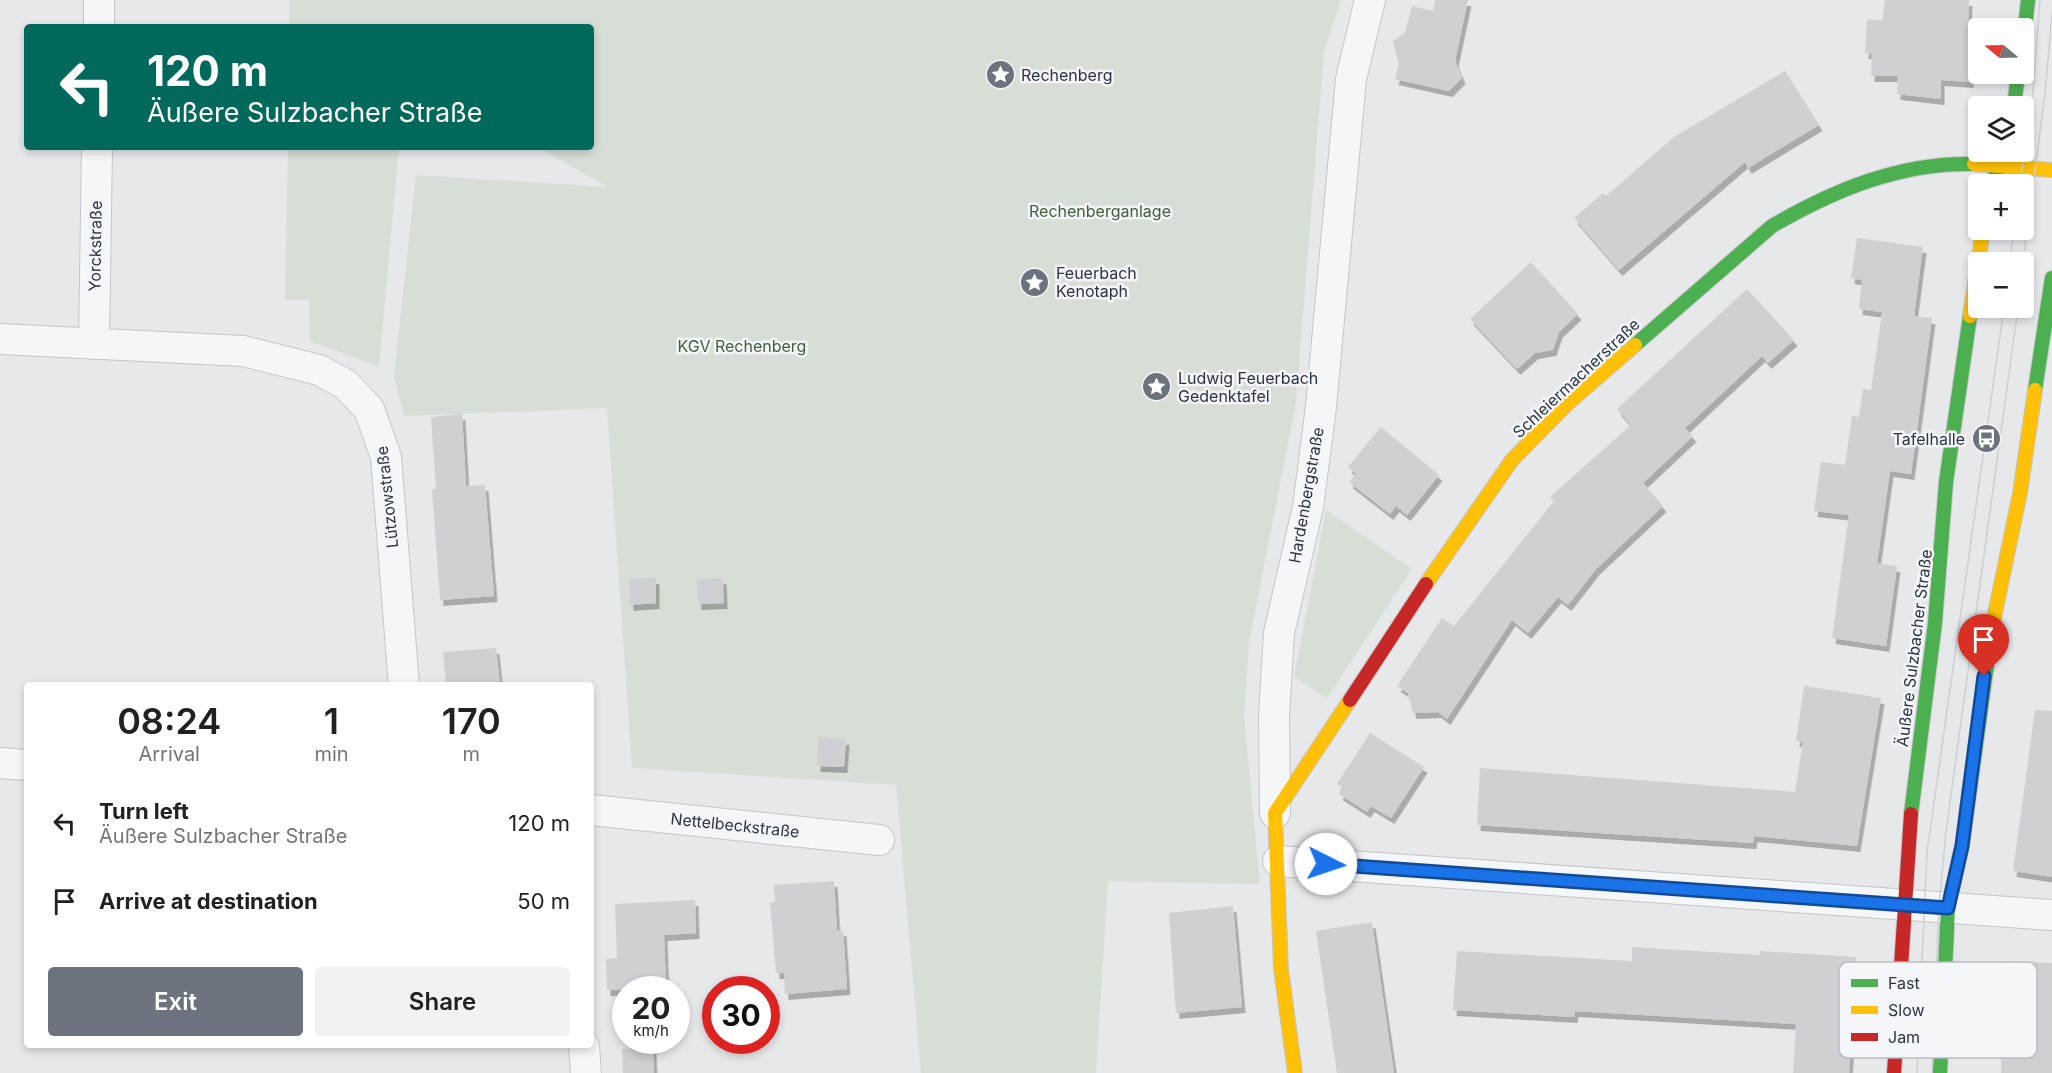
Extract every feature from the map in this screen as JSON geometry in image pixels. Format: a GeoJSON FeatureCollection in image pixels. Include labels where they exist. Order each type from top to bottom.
{"type":"FeatureCollection","features":[{"type":"Feature","properties":{"kind":"main road"},"geometry":{"type":"LineString","coordinates":[[2026,18],[2028,0]]}},
{"type":"Feature","properties":{"kind":"main road"},"geometry":{"type":"LineString","coordinates":[[1996,174],[1999,162]]}},
{"type":"Feature","properties":{"kind":"main road","name":"Schleiermacherstraße"},"geometry":{"type":"LineString","coordinates":[[1275,813],[1512,460],[1566,405],[1772,226],[1808,204],[1900,171],[1939,165],[1998,165],[2052,170]]}},
{"type":"Feature","properties":{"kind":"main road","name":"Äußere Sulzbacher Straße"},"geometry":{"type":"LineString","coordinates":[[1899,962],[1902,904],[1941,570],[1946,483],[1982,240]]}},
{"type":"Feature","properties":{"kind":"main road"},"geometry":{"type":"LineString","coordinates":[[1945,962],[1948,908],[1962,846],[1992,629],[2020,493],[2052,278]]}},
{"type":"Feature","properties":{"kind":"main road"},"geometry":{"type":"LineString","coordinates":[[1275,813],[1281,969],[1295,1073]]}},
{"type":"Feature","properties":{"kind":"main road","name":"Äußere Sulzbacher Straße"},"geometry":{"type":"LineString","coordinates":[[1894,1073],[1895,1058]]}},
{"type":"Feature","properties":{"kind":"main road"},"geometry":{"type":"LineString","coordinates":[[1940,1073],[1941,1058]]}},
{"type":"Feature","properties":{"kind":"street"},"geometry":{"type":"LineString","coordinates":[[99,0],[99,24]]}},
{"type":"Feature","properties":{"kind":"street","name":"Hardenbergstraße"},"geometry":{"type":"LineString","coordinates":[[1275,813],[1274,715],[1279,633],[1308,507],[1321,407],[1351,79],[1370,0]]}},
{"type":"Feature","properties":{"kind":"street","name":"Yorckstraße"},"geometry":{"type":"LineString","coordinates":[[94,344],[97,150]]}},
{"type":"Feature","properties":{"kind":"street","name":"Lützowstraße"},"geometry":{"type":"LineString","coordinates":[[0,339],[243,351],[319,370],[345,384],[369,409],[386,457],[404,682]]}},
{"type":"Feature","properties":{"kind":"street"},"geometry":{"type":"LineString","coordinates":[[0,763],[24,765]]}},
{"type":"Feature","properties":{"kind":"street","name":"Nettelbeckstraße"},"geometry":{"type":"LineString","coordinates":[[594,810],[879,840]]}},
{"type":"Feature","properties":{"kind":"street"},"geometry":{"type":"LineString","coordinates":[[1278,861],[2052,915]]}},
{"type":"Feature","properties":{"kind":"street"},"geometry":{"type":"LineString","coordinates":[[584,1048],[586,1073]]}},
{"type":"Feature","properties":{"kind":"green space","name":"Rechenberganlage"},"geometry":{"type":"Polygon","coordinates":[[[290,0],[1341,0],[1324,51],[1296,402],[1249,643],[1244,715],[1260,884],[1108,881],[1096,1073],[921,1073],[896,785],[632,768],[607,408],[404,416],[394,376],[416,175],[608,187],[543,150],[594,150],[594,24],[289,24],[290,0]]]}},
{"type":"Feature","properties":{"kind":"green space"},"geometry":{"type":"Polygon","coordinates":[[[288,150],[399,150],[379,367],[310,341],[309,300],[285,300],[288,150]]]}},
{"type":"Feature","properties":{"kind":"green space"},"geometry":{"type":"Polygon","coordinates":[[[1326,510],[1412,569],[1327,698],[1294,677],[1326,510]]]}},
{"type":"Feature","properties":{"kind":"building"},"geometry":{"type":"Polygon","coordinates":[[[1435,0],[1468,0],[1455,61],[1462,78],[1449,91],[1395,79],[1399,64],[1393,41],[1405,33],[1412,6],[1433,11],[1435,0]]]}},
{"type":"Feature","properties":{"kind":"building"},"geometry":{"type":"Polygon","coordinates":[[[1885,0],[1969,0],[1968,82],[1941,80],[1941,99],[1897,94],[1898,76],[1871,76],[1872,54],[1865,53],[1867,19],[1882,21],[1885,0]]]}},
{"type":"Feature","properties":{"kind":"building"},"geometry":{"type":"Polygon","coordinates":[[[1785,71],[1819,125],[1748,168],[1745,162],[1619,270],[1574,218],[1603,193],[1606,196],[1674,137],[1785,71]]]}},
{"type":"Feature","properties":{"kind":"building"},"geometry":{"type":"Polygon","coordinates":[[[1857,238],[1923,247],[1914,316],[1932,318],[1911,474],[1890,471],[1877,563],[1897,566],[1886,646],[1832,638],[1849,515],[1814,511],[1821,462],[1845,465],[1852,416],[1859,417],[1863,389],[1871,390],[1882,312],[1859,309],[1862,280],[1851,278],[1857,238]]]}},
{"type":"Feature","properties":{"kind":"building"},"geometry":{"type":"Polygon","coordinates":[[[1531,262],[1578,314],[1559,332],[1553,350],[1535,353],[1517,369],[1470,319],[1531,262]]]}},
{"type":"Feature","properties":{"kind":"building"},"geometry":{"type":"Polygon","coordinates":[[[1747,289],[1794,340],[1768,363],[1762,356],[1685,428],[1693,436],[1643,483],[1663,506],[1596,569],[1568,605],[1558,597],[1528,633],[1512,620],[1447,719],[1438,712],[1413,713],[1408,693],[1397,686],[1442,618],[1454,626],[1554,501],[1550,497],[1631,425],[1617,409],[1747,289]]]}},
{"type":"Feature","properties":{"kind":"building"},"geometry":{"type":"Polygon","coordinates":[[[462,414],[466,486],[485,485],[494,596],[440,600],[432,489],[436,489],[431,417],[462,414]]]}},
{"type":"Feature","properties":{"kind":"building"},"geometry":{"type":"Polygon","coordinates":[[[1381,427],[1439,475],[1407,515],[1396,506],[1390,514],[1349,482],[1356,474],[1348,467],[1381,427]]]}},
{"type":"Feature","properties":{"kind":"building"},"geometry":{"type":"Polygon","coordinates":[[[656,578],[656,603],[630,605],[629,579],[656,578]]]}},
{"type":"Feature","properties":{"kind":"building"},"geometry":{"type":"Polygon","coordinates":[[[723,578],[724,603],[698,604],[697,579],[723,578]]]}},
{"type":"Feature","properties":{"kind":"building"},"geometry":{"type":"Polygon","coordinates":[[[496,648],[500,682],[446,682],[443,652],[496,648]]]}},
{"type":"Feature","properties":{"kind":"building"},"geometry":{"type":"Polygon","coordinates":[[[1804,686],[1881,698],[1857,846],[1754,836],[1753,843],[1477,825],[1480,768],[1795,792],[1803,742],[1796,741],[1804,686]]]}},
{"type":"Feature","properties":{"kind":"building"},"geometry":{"type":"Polygon","coordinates":[[[2035,710],[2052,711],[2052,877],[2013,871],[2035,710]]]}},
{"type":"Feature","properties":{"kind":"building"},"geometry":{"type":"Polygon","coordinates":[[[1370,733],[1424,767],[1391,818],[1371,806],[1367,812],[1339,794],[1343,788],[1337,784],[1370,733]]]}},
{"type":"Feature","properties":{"kind":"building"},"geometry":{"type":"Polygon","coordinates":[[[818,737],[846,739],[844,767],[817,766],[818,737]]]}},
{"type":"Feature","properties":{"kind":"building"},"geometry":{"type":"Polygon","coordinates":[[[834,881],[837,931],[843,930],[847,989],[785,994],[784,973],[776,973],[770,903],[775,902],[774,885],[834,881]]]}},
{"type":"Feature","properties":{"kind":"building"},"geometry":{"type":"Polygon","coordinates":[[[695,900],[696,933],[664,935],[665,976],[612,976],[612,990],[607,990],[606,959],[617,958],[615,904],[695,900]]]}},
{"type":"Feature","properties":{"kind":"building"},"geometry":{"type":"Polygon","coordinates":[[[1233,906],[1242,1007],[1176,1013],[1169,913],[1233,906]]]}},
{"type":"Feature","properties":{"kind":"building"},"geometry":{"type":"Polygon","coordinates":[[[1372,922],[1394,1073],[1337,1073],[1316,931],[1372,922]]]}},
{"type":"Feature","properties":{"kind":"building"},"geometry":{"type":"Polygon","coordinates":[[[1632,947],[1760,955],[1760,951],[1856,957],[1856,962],[1839,962],[1839,1058],[1850,1058],[1849,1073],[1793,1073],[1796,1024],[1575,1011],[1574,1017],[1453,1010],[1457,951],[1632,961],[1632,947]]]}},
{"type":"Feature","properties":{"kind":"building"},"geometry":{"type":"Polygon","coordinates":[[[2037,962],[2052,963],[2052,1073],[2001,1073],[2002,1058],[2037,1058],[2037,962]]]}},
{"type":"Feature","properties":{"kind":"building"},"geometry":{"type":"Polygon","coordinates":[[[622,1054],[653,1054],[654,1073],[623,1073],[622,1054]]]}},
{"type":"Feature","properties":{"kind":"tram line"},"geometry":{"type":"LineString","coordinates":[[2021,174],[2033,93],[2040,0]]}},
{"type":"Feature","properties":{"kind":"tram line"},"geometry":{"type":"LineString","coordinates":[[2024,252],[2045,94],[2052,13]]}},
{"type":"Feature","properties":{"kind":"tram line"},"geometry":{"type":"LineString","coordinates":[[2011,252],[2013,240]]}},
{"type":"Feature","properties":{"kind":"tram line"},"geometry":{"type":"LineString","coordinates":[[1922,962],[1927,852],[2003,318]]}},
{"type":"Feature","properties":{"kind":"tram line"},"geometry":{"type":"LineString","coordinates":[[1937,962],[1946,831],[2017,318]]}},
{"type":"Feature","properties":{"kind":"tram line"},"geometry":{"type":"LineString","coordinates":[[1917,1073],[1918,1058]]}},
{"type":"Feature","properties":{"kind":"tram line"},"geometry":{"type":"LineString","coordinates":[[1932,1073],[1933,1058]]}},
{"type":"Feature","properties":{"kind":"traffic: fast"},"geometry":{"type":"LineString","coordinates":[[2026,18],[2028,0]]}},
{"type":"Feature","properties":{"kind":"traffic: fast"},"geometry":{"type":"LineString","coordinates":[[2015,96],[2017,84]]}},
{"type":"Feature","properties":{"kind":"traffic: fast"},"geometry":{"type":"LineString","coordinates":[[1996,174],[1999,162]]}},
{"type":"Feature","properties":{"kind":"traffic: fast"},"geometry":{"type":"LineString","coordinates":[[1635,345],[1772,226],[1795,213],[1844,190],[1894,173],[1920,168],[1974,164]]}},
{"type":"Feature","properties":{"kind":"traffic: fast"},"geometry":{"type":"LineString","coordinates":[[2035,390],[2052,278]]}},
{"type":"Feature","properties":{"kind":"traffic: fast"},"geometry":{"type":"LineString","coordinates":[[1911,814],[1935,623],[1946,482],[1970,318]]}},
{"type":"Feature","properties":{"kind":"traffic: fast"},"geometry":{"type":"LineString","coordinates":[[1945,962],[1948,908],[1962,846],[1992,628]]}},
{"type":"Feature","properties":{"kind":"traffic: fast"},"geometry":{"type":"LineString","coordinates":[[1940,1073],[1941,1058]]}},
{"type":"Feature","properties":{"kind":"traffic: slow"},"geometry":{"type":"LineString","coordinates":[[1974,164],[2052,170]]}},
{"type":"Feature","properties":{"kind":"traffic: slow"},"geometry":{"type":"LineString","coordinates":[[1980,252],[1981,240]]}},
{"type":"Feature","properties":{"kind":"traffic: slow"},"geometry":{"type":"LineString","coordinates":[[1426,584],[1512,460],[1566,405],[1635,345]]}},
{"type":"Feature","properties":{"kind":"traffic: slow"},"geometry":{"type":"LineString","coordinates":[[1992,628],[2020,493],[2035,390]]}},
{"type":"Feature","properties":{"kind":"traffic: slow"},"geometry":{"type":"LineString","coordinates":[[1295,1073],[1281,969],[1275,813],[1350,700]]}},
{"type":"Feature","properties":{"kind":"traffic: jam"},"geometry":{"type":"LineString","coordinates":[[1350,700],[1426,584]]}},
{"type":"Feature","properties":{"kind":"traffic: jam"},"geometry":{"type":"LineString","coordinates":[[1901,962],[1911,814]]}},
{"type":"Feature","properties":{"kind":"traffic: jam"},"geometry":{"type":"LineString","coordinates":[[1894,1073],[1895,1058]]}},
{"type":"Feature","properties":{"kind":"place","name":"Rechenberg"},"geometry":{"type":"Point","coordinates":[1000,75]}},
{"type":"Feature","properties":{"kind":"place","name":"Feuerbach Kenotaph"},"geometry":{"type":"Point","coordinates":[1035,282]}},
{"type":"Feature","properties":{"kind":"place","name":"Ludwig Feuerbach Gedenktafel"},"geometry":{"type":"Point","coordinates":[1157,387]}},
{"type":"Feature","properties":{"kind":"place","name":"Tafelhalle"},"geometry":{"type":"Point","coordinates":[1986,439]}},
{"type":"Feature","properties":{"kind":"route"},"geometry":{"type":"LineString","coordinates":[[1326,864],[1948,908],[1962,846],[1984,676]]}},
{"type":"Feature","properties":{"kind":"park label","name":"KGV Rechenberg"},"geometry":{"type":"Point","coordinates":[742,346]}}]}
